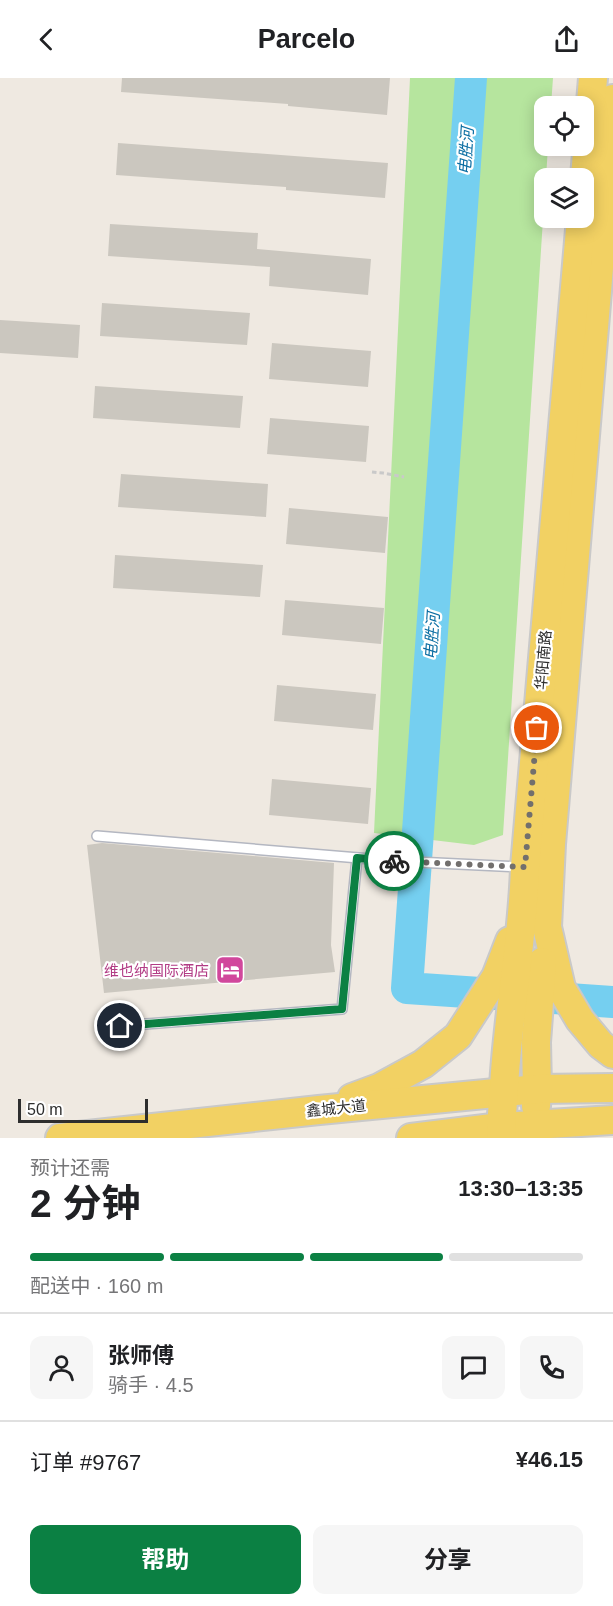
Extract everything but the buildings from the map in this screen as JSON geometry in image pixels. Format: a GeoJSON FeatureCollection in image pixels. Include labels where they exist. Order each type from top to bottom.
{"type":"FeatureCollection","features":[{"type":"Feature","properties":{"kind":"main road"},"geometry":{"type":"LineString","coordinates":[[586,168],[593,78]]}},
{"type":"Feature","properties":{"kind":"main road","name":"华阳南路"},"geometry":{"type":"LineString","coordinates":[[607,1050],[580,1020],[561,988],[547,927],[551,844],[613,99]]}},
{"type":"Feature","properties":{"kind":"main road","name":"华阳南路"},"geometry":{"type":"LineString","coordinates":[[501,1133],[507,1044],[519,966],[525,867],[580,228]]}},
{"type":"Feature","properties":{"kind":"main road"},"geometry":{"type":"LineString","coordinates":[[319,1110],[388,1083],[423,1064],[458,1036],[519,966]]}},
{"type":"Feature","properties":{"kind":"main road","name":"华阳南路"},"geometry":{"type":"LineString","coordinates":[[519,966],[536,1042],[535,1131]]}},
{"type":"Feature","properties":{"kind":"main road","name":"鑫城大道"},"geometry":{"type":"LineString","coordinates":[[60,1138],[537,1089],[613,1088]]}},
{"type":"Feature","properties":{"kind":"main road"},"geometry":{"type":"LineString","coordinates":[[411,1138],[535,1131],[613,1120]]}},
{"type":"Feature","properties":{"kind":"lane"},"geometry":{"type":"LineString","coordinates":[[97,836],[395,861],[525,867]]}},
{"type":"Feature","properties":{"kind":"lane"},"geometry":{"type":"LineString","coordinates":[[120,1026],[342,1009],[357,858]]}},
{"type":"Feature","properties":{"kind":"path"},"geometry":{"type":"LineString","coordinates":[[372,472],[404,477]]}},
{"type":"Feature","properties":{"kind":"green space"},"geometry":{"type":"Polygon","coordinates":[[[410,78],[553,78],[552,96],[534,96],[534,156],[547,156],[547,168],[534,168],[534,228],[542,228],[503,835],[474,845],[374,833],[410,78]]]}},
{"type":"Feature","properties":{"kind":"waterway","name":"电胜河"},"geometry":{"type":"LineString","coordinates":[[471,78],[407,988],[613,1002]]}},
{"type":"Feature","properties":{"kind":"way so far"},"geometry":{"type":"LineString","coordinates":[[394,861],[525,867],[537,728]]}},
{"type":"Feature","properties":{"kind":"place","name":"维也纳国际酒店"},"geometry":{"type":"Point","coordinates":[230,970]}},
{"type":"Feature","properties":{"kind":"route"},"geometry":{"type":"LineString","coordinates":[[120,1026],[342,1009],[357,858],[394,861]]}}]}
